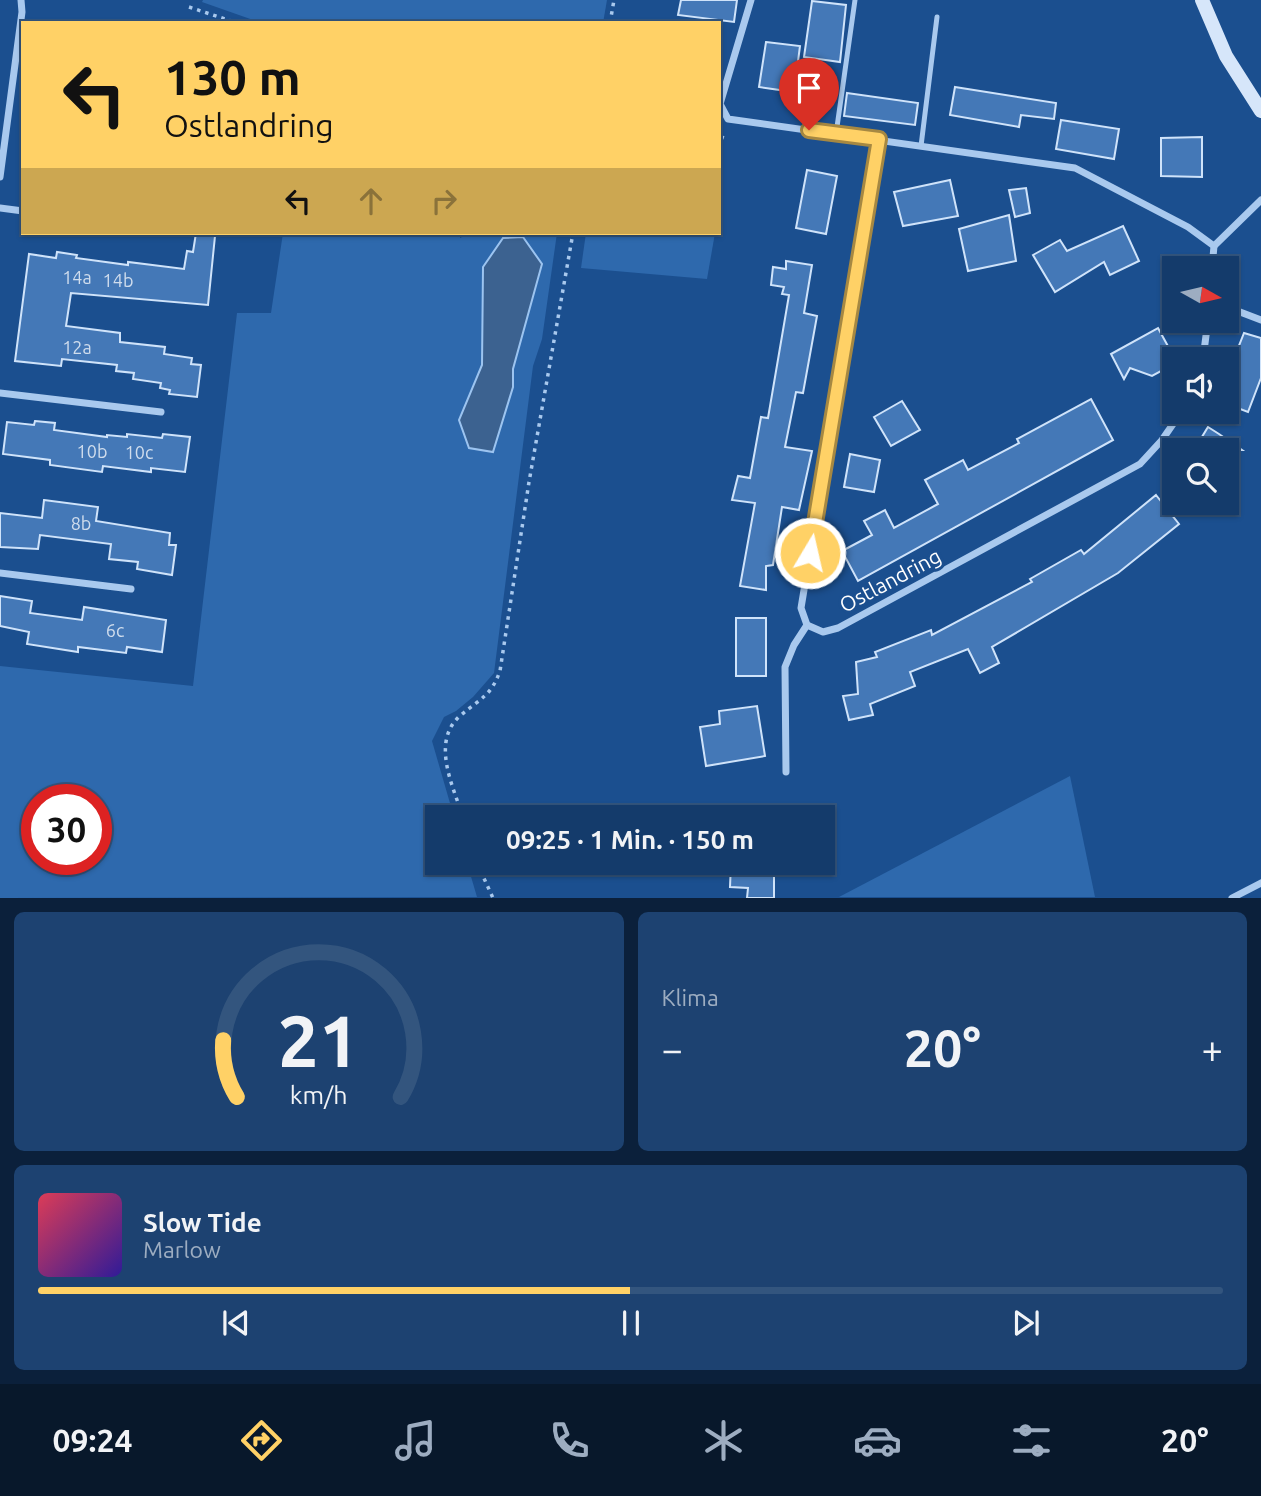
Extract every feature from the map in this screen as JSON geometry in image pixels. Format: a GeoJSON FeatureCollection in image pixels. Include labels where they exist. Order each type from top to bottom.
{"type":"FeatureCollection","features":[{"type":"Feature","properties":{"kind":"street"},"geometry":{"type":"LineString","coordinates":[[0,177],[14,80],[21,0]]}},
{"type":"Feature","properties":{"kind":"street"},"geometry":{"type":"LineString","coordinates":[[721,101],[751,0]]}},
{"type":"Feature","properties":{"kind":"street"},"geometry":{"type":"LineString","coordinates":[[1202,0],[1226,56],[1261,111]]}},
{"type":"Feature","properties":{"kind":"street"},"geometry":{"type":"LineString","coordinates":[[721,106],[728,120],[1075,168],[1188,227],[1214,246]]}},
{"type":"Feature","properties":{"kind":"street","name":"Ostlandring"},"geometry":{"type":"LineString","coordinates":[[879,139],[801,608],[807,625],[823,632],[838,628],[1140,464],[1173,424]]}},
{"type":"Feature","properties":{"kind":"street"},"geometry":{"type":"LineString","coordinates":[[1213,256],[1214,246],[1261,200]]}},
{"type":"Feature","properties":{"kind":"street"},"geometry":{"type":"LineString","coordinates":[[0,208],[21,211]]}},
{"type":"Feature","properties":{"kind":"street"},"geometry":{"type":"LineString","coordinates":[[1239,312],[1261,320]]}},
{"type":"Feature","properties":{"kind":"street"},"geometry":{"type":"LineString","coordinates":[[0,393],[161,412]]}},
{"type":"Feature","properties":{"kind":"street"},"geometry":{"type":"LineString","coordinates":[[0,573],[131,589]]}},
{"type":"Feature","properties":{"kind":"street"},"geometry":{"type":"LineString","coordinates":[[786,772],[785,667],[794,645],[807,625]]}},
{"type":"Feature","properties":{"kind":"street"},"geometry":{"type":"LineString","coordinates":[[1232,898],[1261,883]]}},
{"type":"Feature","properties":{"kind":"lane"},"geometry":{"type":"LineString","coordinates":[[836,134],[855,0]]}},
{"type":"Feature","properties":{"kind":"lane"},"geometry":{"type":"LineString","coordinates":[[921,146],[937,17]]}},
{"type":"Feature","properties":{"kind":"path"},"geometry":{"type":"LineString","coordinates":[[610,21],[614,0]]}},
{"type":"Feature","properties":{"kind":"path"},"geometry":{"type":"LineString","coordinates":[[188,7],[231,21]]}},
{"type":"Feature","properties":{"kind":"path"},"geometry":{"type":"LineString","coordinates":[[459,805],[447,765],[445,746],[448,730],[459,716],[486,697],[495,687],[500,671],[529,482],[573,235]]}},
{"type":"Feature","properties":{"kind":"path"},"geometry":{"type":"LineString","coordinates":[[482,875],[493,898]]}},
{"type":"Feature","properties":{"kind":"shaded area"},"geometry":{"type":"Polygon","coordinates":[[[607,0],[603,21],[256,21],[202,2],[607,0]]]}},
{"type":"Feature","properties":{"kind":"shaded area"},"geometry":{"type":"Polygon","coordinates":[[[283,235],[460,235],[460,238],[467,235],[557,235],[542,339],[533,366],[494,673],[473,697],[444,717],[432,741],[451,805],[425,805],[425,875],[471,875],[477,897],[0,898],[0,666],[193,686],[237,313],[271,313],[283,235]],[[482,365],[459,420],[493,452],[513,387],[513,369],[482,365]]]}},
{"type":"Feature","properties":{"kind":"shaded area"},"geometry":{"type":"Polygon","coordinates":[[[586,235],[715,235],[707,279],[581,268],[586,235]]]}},
{"type":"Feature","properties":{"kind":"shaded area"},"geometry":{"type":"Polygon","coordinates":[[[523,237],[542,264],[513,369],[513,387],[493,452],[469,448],[459,420],[482,365],[483,267],[503,238],[523,237]]]}},
{"type":"Feature","properties":{"kind":"shaded area"},"geometry":{"type":"Polygon","coordinates":[[[1070,776],[1095,897],[839,897],[1070,776]]]}},
{"type":"Feature","properties":{"kind":"building"},"geometry":{"type":"Polygon","coordinates":[[[681,0],[737,0],[734,22],[678,15],[681,0]]]}},
{"type":"Feature","properties":{"kind":"building"},"geometry":{"type":"Polygon","coordinates":[[[812,1],[846,5],[840,62],[804,57],[812,1]]]}},
{"type":"Feature","properties":{"kind":"building"},"geometry":{"type":"Polygon","coordinates":[[[766,42],[800,46],[794,92],[759,87],[766,42]]]}},
{"type":"Feature","properties":{"kind":"building"},"geometry":{"type":"Polygon","coordinates":[[[955,87],[1056,103],[1054,119],[1021,115],[1019,127],[950,115],[955,87]]]}},
{"type":"Feature","properties":{"kind":"building"},"geometry":{"type":"Polygon","coordinates":[[[847,93],[918,103],[915,125],[844,116],[847,93]]]}},
{"type":"Feature","properties":{"kind":"building"},"geometry":{"type":"Polygon","coordinates":[[[1061,120],[1119,129],[1114,159],[1056,149],[1061,120]]]}},
{"type":"Feature","properties":{"kind":"building"},"geometry":{"type":"Polygon","coordinates":[[[1202,137],[1202,177],[1161,176],[1161,138],[1202,137]]]}},
{"type":"Feature","properties":{"kind":"building"},"geometry":{"type":"Polygon","coordinates":[[[807,170],[837,176],[826,234],[796,228],[807,170]]]}},
{"type":"Feature","properties":{"kind":"building"},"geometry":{"type":"Polygon","coordinates":[[[950,180],[958,216],[903,226],[894,192],[950,180]]]}},
{"type":"Feature","properties":{"kind":"building"},"geometry":{"type":"Polygon","coordinates":[[[1026,188],[1030,213],[1015,217],[1009,190],[1026,188]]]}},
{"type":"Feature","properties":{"kind":"building"},"geometry":{"type":"Polygon","coordinates":[[[1009,215],[1016,261],[968,271],[959,229],[1009,215]]]}},
{"type":"Feature","properties":{"kind":"building"},"geometry":{"type":"Polygon","coordinates":[[[1123,226],[1139,261],[1110,275],[1104,262],[1055,292],[1033,255],[1060,240],[1067,251],[1123,226]]]}},
{"type":"Feature","properties":{"kind":"building"},"geometry":{"type":"Polygon","coordinates":[[[196,235],[215,236],[208,305],[71,293],[66,326],[120,333],[120,342],[165,347],[164,354],[192,358],[191,364],[201,365],[197,397],[169,394],[170,390],[160,388],[161,383],[133,379],[134,373],[116,371],[117,365],[62,359],[61,366],[15,361],[29,254],[56,258],[57,252],[77,255],[76,258],[128,265],[128,262],[184,269],[187,251],[193,252],[196,235]]]}},
{"type":"Feature","properties":{"kind":"building"},"geometry":{"type":"Polygon","coordinates":[[[786,261],[812,265],[804,313],[817,316],[803,393],[796,392],[785,447],[812,451],[799,510],[782,507],[773,565],[766,566],[766,590],[740,586],[755,503],[732,500],[738,476],[750,478],[761,417],[768,418],[789,295],[782,294],[784,287],[771,285],[773,267],[786,269],[786,261]]]}},
{"type":"Feature","properties":{"kind":"building"},"geometry":{"type":"Polygon","coordinates":[[[1158,328],[1168,347],[1162,347],[1162,371],[1152,376],[1130,368],[1124,379],[1111,354],[1158,328]]]}},
{"type":"Feature","properties":{"kind":"building"},"geometry":{"type":"Polygon","coordinates":[[[1244,333],[1261,338],[1261,378],[1248,412],[1239,409],[1238,347],[1244,333]]]}},
{"type":"Feature","properties":{"kind":"building"},"geometry":{"type":"Polygon","coordinates":[[[1091,399],[1113,440],[858,581],[842,551],[872,535],[864,521],[885,510],[894,528],[938,504],[925,480],[963,460],[968,470],[1019,443],[1017,439],[1091,399]]]}},
{"type":"Feature","properties":{"kind":"building"},"geometry":{"type":"Polygon","coordinates":[[[902,401],[920,430],[891,446],[874,417],[902,401]]]}},
{"type":"Feature","properties":{"kind":"building"},"geometry":{"type":"Polygon","coordinates":[[[35,421],[55,423],[54,430],[107,437],[127,437],[127,434],[162,438],[163,434],[190,437],[185,472],[151,468],[151,472],[103,466],[102,472],[50,465],[50,460],[3,454],[7,422],[34,425],[35,421]]]}},
{"type":"Feature","properties":{"kind":"building"},"geometry":{"type":"Polygon","coordinates":[[[1208,427],[1225,438],[1201,438],[1208,427]]]}},
{"type":"Feature","properties":{"kind":"building"},"geometry":{"type":"Polygon","coordinates":[[[850,454],[880,460],[874,492],[844,487],[850,454]]]}},
{"type":"Feature","properties":{"kind":"building"},"geometry":{"type":"Polygon","coordinates":[[[1156,495],[1162,503],[1162,515],[1172,515],[1179,524],[1118,573],[992,647],[999,663],[980,673],[968,649],[910,672],[915,686],[870,704],[873,715],[849,720],[843,696],[858,694],[856,662],[877,657],[875,652],[931,630],[932,635],[1032,582],[1030,579],[1081,550],[1084,554],[1156,495]]]}},
{"type":"Feature","properties":{"kind":"building"},"geometry":{"type":"Polygon","coordinates":[[[44,500],[98,507],[96,521],[170,533],[169,545],[176,545],[172,575],[137,569],[138,562],[109,559],[111,544],[40,535],[38,549],[0,547],[0,513],[42,518],[44,500]]]}},
{"type":"Feature","properties":{"kind":"building"},"geometry":{"type":"Polygon","coordinates":[[[0,596],[32,601],[30,613],[82,620],[84,607],[166,620],[162,652],[127,647],[126,653],[78,647],[78,652],[27,644],[29,632],[0,626],[0,596]]]}},
{"type":"Feature","properties":{"kind":"building"},"geometry":{"type":"Polygon","coordinates":[[[736,618],[766,618],[766,676],[736,676],[736,618]]]}},
{"type":"Feature","properties":{"kind":"building"},"geometry":{"type":"Polygon","coordinates":[[[757,706],[765,756],[706,766],[700,727],[720,724],[719,711],[757,706]]]}},
{"type":"Feature","properties":{"kind":"building"},"geometry":{"type":"Polygon","coordinates":[[[730,875],[774,875],[774,898],[747,898],[748,888],[730,887],[730,875]]]}},
{"type":"Feature","properties":{"kind":"route"},"geometry":{"type":"LineString","coordinates":[[809,130],[879,139],[810,553]]}}]}
